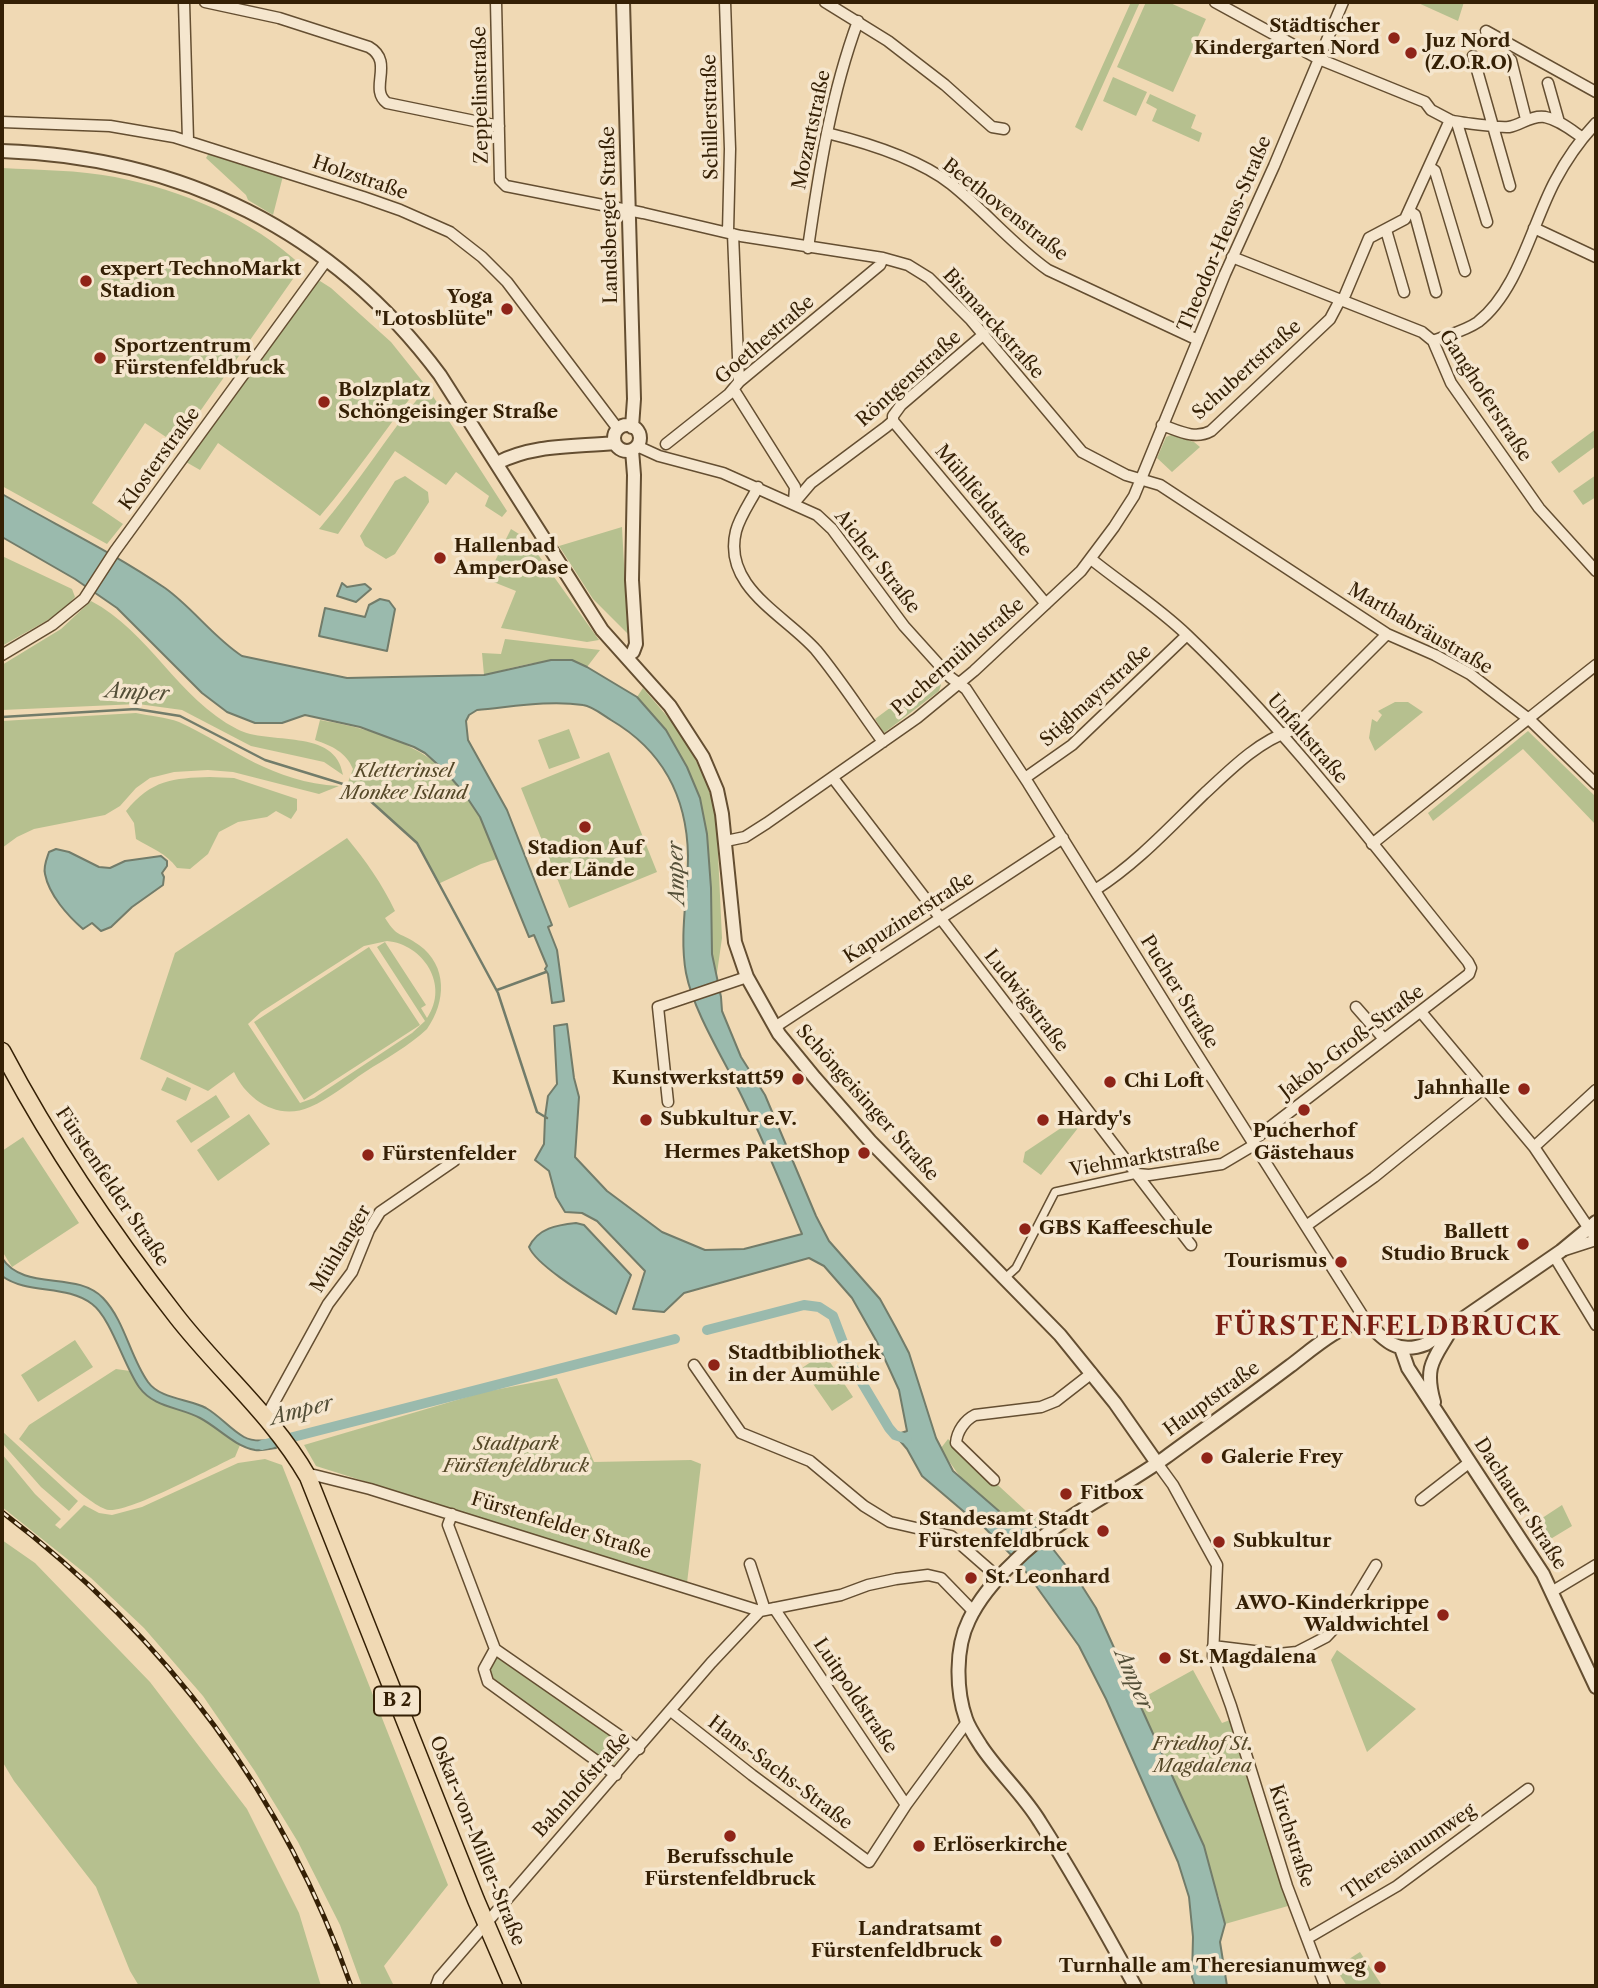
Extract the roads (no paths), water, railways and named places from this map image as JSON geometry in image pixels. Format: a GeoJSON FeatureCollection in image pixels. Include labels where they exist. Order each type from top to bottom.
{"type":"FeatureCollection","features":[{"type":"Feature","properties":{"kind":"main road","name":"Fürstenfelder Straße"},"geometry":{"type":"LineString","coordinates":[[2,1051],[42,1121],[121,1241],[177,1318],[228,1378],[278,1430],[308,1477]]}},
{"type":"Feature","properties":{"kind":"main road","name":"Oskar-von-Miller-Straße"},"geometry":{"type":"LineString","coordinates":[[308,1477],[513,1986]]}},
{"type":"Feature","properties":{"kind":"street"},"geometry":{"type":"LineString","coordinates":[[184,2],[188,140]]}},
{"type":"Feature","properties":{"kind":"street"},"geometry":{"type":"LineString","coordinates":[[205,2],[279,18],[369,47],[379,54],[380,92],[382,100],[387,103],[499,126]]}},
{"type":"Feature","properties":{"kind":"street","name":"Zeppelinstraße"},"geometry":{"type":"LineString","coordinates":[[496,2],[500,180],[506,187],[629,211]]}},
{"type":"Feature","properties":{"kind":"street","name":"Landsberger Straße"},"geometry":{"type":"LineString","coordinates":[[623,2],[634,399],[632,426]]}},
{"type":"Feature","properties":{"kind":"street","name":"Schillerstraße"},"geometry":{"type":"LineString","coordinates":[[725,2],[737,386]]}},
{"type":"Feature","properties":{"kind":"street"},"geometry":{"type":"LineString","coordinates":[[825,2],[914,60],[992,127],[1004,129]]}},
{"type":"Feature","properties":{"kind":"street"},"geometry":{"type":"LineString","coordinates":[[1215,2],[1319,59],[1425,102],[1432,110],[1453,122],[1466,121],[1510,127],[1526,119],[1543,117],[1559,122],[1583,138]]}},
{"type":"Feature","properties":{"kind":"street","name":"Theodor-Heuss-Straße"},"geometry":{"type":"LineString","coordinates":[[1140,480],[1232,257],[1343,2]]}},
{"type":"Feature","properties":{"kind":"street","name":"Mozartstraße"},"geometry":{"type":"LineString","coordinates":[[808,248],[827,133],[844,63],[858,21]]}},
{"type":"Feature","properties":{"kind":"street"},"geometry":{"type":"LineString","coordinates":[[1486,31],[1596,92]]}},
{"type":"Feature","properties":{"kind":"street"},"geometry":{"type":"LineString","coordinates":[[1473,56],[1510,186]]}},
{"type":"Feature","properties":{"kind":"street"},"geometry":{"type":"LineString","coordinates":[[1511,60],[1526,119]]}},
{"type":"Feature","properties":{"kind":"street"},"geometry":{"type":"LineString","coordinates":[[1548,83],[1559,122]]}},
{"type":"Feature","properties":{"kind":"street","name":"Holzstraße"},"geometry":{"type":"LineString","coordinates":[[2,122],[110,126],[188,140],[398,209],[450,232],[482,257],[507,282],[618,429]]}},
{"type":"Feature","properties":{"kind":"street"},"geometry":{"type":"LineString","coordinates":[[1436,292],[1415,215],[1409,211],[1453,122]]}},
{"type":"Feature","properties":{"kind":"street"},"geometry":{"type":"LineString","coordinates":[[1453,122],[1486,222]]}},
{"type":"Feature","properties":{"kind":"street"},"geometry":{"type":"LineString","coordinates":[[1433,341],[1475,324],[1497,303],[1555,181],[1596,123]]}},
{"type":"Feature","properties":{"kind":"street","name":"Beethovenstraße"},"geometry":{"type":"LineString","coordinates":[[827,133],[905,158],[938,176],[979,208],[1029,256],[1048,270],[1198,340]]}},
{"type":"Feature","properties":{"kind":"street","name":"Schöngeisinger Straße"},"geometry":{"type":"LineString","coordinates":[[2,151],[89,158],[171,178],[251,212],[285,232],[326,261],[385,310],[422,352],[497,463],[602,630],[670,706]]}},
{"type":"Feature","properties":{"kind":"street"},"geometry":{"type":"LineString","coordinates":[[1429,167],[1435,171],[1465,271]]}},
{"type":"Feature","properties":{"kind":"street","name":"Bismarckstraße"},"geometry":{"type":"LineString","coordinates":[[629,211],[808,248],[883,258],[908,265],[925,276],[984,334],[1082,453],[1140,480]]}},
{"type":"Feature","properties":{"kind":"street","name":"Schubertstraße"},"geometry":{"type":"LineString","coordinates":[[1163,425],[1194,435],[1204,435],[1211,431],[1331,318],[1369,238],[1405,219],[1409,211]]}},
{"type":"Feature","properties":{"kind":"street"},"geometry":{"type":"LineString","coordinates":[[1534,228],[1596,257]]}},
{"type":"Feature","properties":{"kind":"street"},"geometry":{"type":"LineString","coordinates":[[1386,230],[1404,292]]}},
{"type":"Feature","properties":{"kind":"street","name":"Ganghoferstraße"},"geometry":{"type":"LineString","coordinates":[[1232,257],[1343,297],[1422,332],[1433,341],[1451,383],[1532,499],[1596,571]]}},
{"type":"Feature","properties":{"kind":"street","name":"Goethestraße"},"geometry":{"type":"LineString","coordinates":[[666,444],[880,265],[883,258]]}},
{"type":"Feature","properties":{"kind":"street","name":"Klosterstraße"},"geometry":{"type":"LineString","coordinates":[[2,656],[52,625],[89,593],[112,556],[326,261]]}},
{"type":"Feature","properties":{"kind":"street","name":"Röntgenstraße"},"geometry":{"type":"LineString","coordinates":[[794,503],[807,486],[893,421],[893,416],[901,405],[984,334]]}},
{"type":"Feature","properties":{"kind":"street"},"geometry":{"type":"LineString","coordinates":[[737,386],[795,487],[794,503]]}},
{"type":"Feature","properties":{"kind":"street","name":"Mühlfeldstraße"},"geometry":{"type":"LineString","coordinates":[[893,421],[1046,604]]}},
{"type":"Feature","properties":{"kind":"street"},"geometry":{"type":"LineString","coordinates":[[633,652],[636,644],[632,580],[634,475],[635,448],[639,435],[632,426],[618,429],[614,437],[621,450],[635,448]]}},
{"type":"Feature","properties":{"kind":"street"},"geometry":{"type":"LineString","coordinates":[[497,463],[537,449],[615,443]]}},
{"type":"Feature","properties":{"kind":"street","name":"Aicher Straße"},"geometry":{"type":"LineString","coordinates":[[635,448],[707,468],[817,515],[829,525],[904,626],[959,684]]}},
{"type":"Feature","properties":{"kind":"street","name":"Puchermühlstraße"},"geometry":{"type":"LineString","coordinates":[[726,841],[745,837],[833,778],[959,684],[1091,559],[1126,510],[1140,480]]}},
{"type":"Feature","properties":{"kind":"street","name":"Marthabräustraße"},"geometry":{"type":"LineString","coordinates":[[1140,480],[1160,485],[1387,634],[1460,668],[1530,720],[1596,784]]}},
{"type":"Feature","properties":{"kind":"street"},"geometry":{"type":"LineString","coordinates":[[758,488],[739,523],[734,540],[737,565],[743,581],[814,649],[883,742]]}},
{"type":"Feature","properties":{"kind":"street","name":"Unfaltstraße"},"geometry":{"type":"LineString","coordinates":[[1091,559],[1187,635],[1282,734],[1471,968]]}},
{"type":"Feature","properties":{"kind":"street","name":"Schöngeisinger Straße"},"geometry":{"type":"LineString","coordinates":[[583,599],[648,670],[691,736],[713,779],[726,841],[733,930],[747,977],[775,1027],[794,1054],[862,1132],[1053,1328],[1092,1373],[1157,1463]]}},
{"type":"Feature","properties":{"kind":"street"},"geometry":{"type":"LineString","coordinates":[[1095,890],[1128,867],[1242,761],[1290,731],[1387,634]]}},
{"type":"Feature","properties":{"kind":"street","name":"Stiglmayrstraße"},"geometry":{"type":"LineString","coordinates":[[1025,778],[1072,746],[1187,635]]}},
{"type":"Feature","properties":{"kind":"street"},"geometry":{"type":"LineString","coordinates":[[1372,844],[1596,665]]}},
{"type":"Feature","properties":{"kind":"street","name":"Pucher Straße"},"geometry":{"type":"LineString","coordinates":[[959,684],[970,695],[1025,778],[1366,1321]]}},
{"type":"Feature","properties":{"kind":"street","name":"Ludwigstraße"},"geometry":{"type":"LineString","coordinates":[[833,778],[1191,1245]]}},
{"type":"Feature","properties":{"kind":"street","name":"Kapuzinerstraße"},"geometry":{"type":"LineString","coordinates":[[775,1027],[1063,838]]}},
{"type":"Feature","properties":{"kind":"street","name":"Jakob-Groß-Straße"},"geometry":{"type":"LineString","coordinates":[[1253,1143],[1469,974],[1471,968]]}},
{"type":"Feature","properties":{"kind":"street"},"geometry":{"type":"LineString","coordinates":[[668,1102],[658,1007],[747,977]]}},
{"type":"Feature","properties":{"kind":"street"},"geometry":{"type":"LineString","coordinates":[[1356,1007],[1384,1039]]}},
{"type":"Feature","properties":{"kind":"street"},"geometry":{"type":"LineString","coordinates":[[1366,1321],[1387,1341],[1401,1348],[1426,1344],[1558,1253],[1594,1232],[1534,1147],[1421,1012]]}},
{"type":"Feature","properties":{"kind":"street"},"geometry":{"type":"LineString","coordinates":[[1306,1226],[1374,1177],[1483,1088]]}},
{"type":"Feature","properties":{"kind":"street"},"geometry":{"type":"LineString","coordinates":[[1534,1147],[1596,1090]]}},
{"type":"Feature","properties":{"kind":"street","name":"Viehmarktstraße"},"geometry":{"type":"LineString","coordinates":[[1005,1278],[1016,1268],[1055,1192],[1137,1174],[1149,1175],[1222,1164],[1253,1143]]}},
{"type":"Feature","properties":{"kind":"street","name":"Mühlanger"},"geometry":{"type":"LineString","coordinates":[[266,1417],[328,1304],[352,1272],[369,1230],[380,1212],[454,1161]]}},
{"type":"Feature","properties":{"kind":"street"},"geometry":{"type":"LineString","coordinates":[[1558,1253],[1596,1325]]}},
{"type":"Feature","properties":{"kind":"street","name":"Hauptstraße"},"geometry":{"type":"LineString","coordinates":[[967,1722],[960,1691],[959,1668],[965,1629],[974,1612],[1015,1560],[1045,1535],[1157,1463],[1323,1341],[1356,1322],[1366,1321]]}},
{"type":"Feature","properties":{"kind":"street"},"geometry":{"type":"LineString","coordinates":[[1437,1413],[1429,1383],[1430,1367],[1454,1324]]}},
{"type":"Feature","properties":{"kind":"street","name":"Dachauer Straße"},"geometry":{"type":"LineString","coordinates":[[1401,1348],[1403,1359],[1504,1511],[1553,1591],[1596,1687]]}},
{"type":"Feature","properties":{"kind":"street"},"geometry":{"type":"LineString","coordinates":[[694,1365],[741,1433],[810,1461],[864,1506],[890,1522],[951,1536],[999,1578]]}},
{"type":"Feature","properties":{"kind":"street"},"geometry":{"type":"LineString","coordinates":[[994,1480],[956,1443],[957,1436],[968,1419],[975,1415],[1041,1407],[1056,1401],[1092,1373]]}},
{"type":"Feature","properties":{"kind":"street"},"geometry":{"type":"LineString","coordinates":[[1421,1500],[1470,1462]]}},
{"type":"Feature","properties":{"kind":"street","name":"Kirchstraße"},"geometry":{"type":"LineString","coordinates":[[1157,1463],[1173,1485],[1217,1565],[1213,1646],[1215,1665],[1231,1706],[1287,1886],[1325,1986]]}},
{"type":"Feature","properties":{"kind":"street","name":"Fürstenfelder Straße"},"geometry":{"type":"LineString","coordinates":[[308,1477],[314,1475],[370,1489],[660,1580],[766,1609],[841,1595],[868,1585],[910,1576],[928,1575],[941,1577],[974,1612]]}},
{"type":"Feature","properties":{"kind":"street"},"geometry":{"type":"LineString","coordinates":[[452,1514],[448,1525],[495,1649],[639,1749]]}},
{"type":"Feature","properties":{"kind":"street","name":"Luitpoldstraße"},"geometry":{"type":"LineString","coordinates":[[750,1563],[766,1609],[906,1805]]}},
{"type":"Feature","properties":{"kind":"street"},"geometry":{"type":"LineString","coordinates":[[1213,1646],[1278,1654],[1297,1652],[1326,1637],[1344,1618],[1376,1565]]}},
{"type":"Feature","properties":{"kind":"street"},"geometry":{"type":"LineString","coordinates":[[1553,1591],[1596,1565]]}},
{"type":"Feature","properties":{"kind":"street","name":"Bahnhofstraße"},"geometry":{"type":"LineString","coordinates":[[436,1986],[439,1978],[488,1924],[541,1858],[639,1749],[711,1663],[766,1609]]}},
{"type":"Feature","properties":{"kind":"street"},"geometry":{"type":"LineString","coordinates":[[495,1649],[484,1669],[488,1682],[616,1775]]}},
{"type":"Feature","properties":{"kind":"street","name":"Hans-Sachs-Straße"},"geometry":{"type":"LineString","coordinates":[[671,1711],[869,1862],[906,1805]]}},
{"type":"Feature","properties":{"kind":"street"},"geometry":{"type":"LineString","coordinates":[[906,1805],[967,1722],[989,1756],[1038,1818],[1135,1986]]}},
{"type":"Feature","properties":{"kind":"street","name":"Theresianumweg"},"geometry":{"type":"LineString","coordinates":[[1308,1938],[1397,1886],[1528,1790]]}},
{"type":"Feature","properties":{"kind":"waterway","name":"Amper"},"geometry":{"type":"LineString","coordinates":[[2,717],[136,709],[180,716],[265,760],[356,788],[417,843],[498,993],[537,1112],[547,1118]]}},
{"type":"Feature","properties":{"kind":"waterway"},"geometry":{"type":"LineString","coordinates":[[497,990],[546,972]]}},
{"type":"Feature","properties":{"kind":"waterway","name":"Amper"},"geometry":{"type":"LineString","coordinates":[[707,1330],[804,1305],[819,1307],[833,1316],[852,1366],[889,1428],[895,1435],[907,1439]]}},
{"type":"Feature","properties":{"kind":"waterway","name":"Amper"},"geometry":{"type":"LineString","coordinates":[[262,1445],[675,1339]]}},
{"type":"Feature","properties":{"kind":"railway"},"geometry":{"type":"LineString","coordinates":[[2,1512],[61,1560],[116,1611],[166,1665],[212,1722],[254,1783],[291,1847],[323,1915],[351,1986]]}},
{"type":"Feature","properties":{"kind":"place","name":"Städtischer Kindergarten Nord"},"geometry":{"type":"Point","coordinates":[1394,38]}},
{"type":"Feature","properties":{"kind":"place","name":"Juz Nord (Z.O.R.O)"},"geometry":{"type":"Point","coordinates":[1411,53]}},
{"type":"Feature","properties":{"kind":"place","name":"expert TechnoMarkt Stadion"},"geometry":{"type":"Point","coordinates":[86,281]}},
{"type":"Feature","properties":{"kind":"place","name":"Yoga \"Lotosblüte\""},"geometry":{"type":"Point","coordinates":[507,309]}},
{"type":"Feature","properties":{"kind":"place","name":"Sportzentrum Fürstenfeldbruck"},"geometry":{"type":"Point","coordinates":[100,358]}},
{"type":"Feature","properties":{"kind":"place","name":"Bolzplatz Schöngeisinger Straße"},"geometry":{"type":"Point","coordinates":[324,402]}},
{"type":"Feature","properties":{"kind":"place","name":"Hallenbad AmperOase"},"geometry":{"type":"Point","coordinates":[440,558]}},
{"type":"Feature","properties":{"kind":"place","name":"Stadion Auf der Lände"},"geometry":{"type":"Point","coordinates":[585,827]}},
{"type":"Feature","properties":{"kind":"place","name":"Kunstwerkstatt59"},"geometry":{"type":"Point","coordinates":[798,1079]}},
{"type":"Feature","properties":{"kind":"place","name":"Chi Loft"},"geometry":{"type":"Point","coordinates":[1110,1082]}},
{"type":"Feature","properties":{"kind":"place","name":"Jahnhalle"},"geometry":{"type":"Point","coordinates":[1524,1089]}},
{"type":"Feature","properties":{"kind":"place","name":"Pucherhof Gästehaus"},"geometry":{"type":"Point","coordinates":[1304,1110]}},
{"type":"Feature","properties":{"kind":"place","name":"Subkultur e.V."},"geometry":{"type":"Point","coordinates":[646,1120]}},
{"type":"Feature","properties":{"kind":"place","name":"Hardy's"},"geometry":{"type":"Point","coordinates":[1043,1120]}},
{"type":"Feature","properties":{"kind":"place","name":"Hermes PaketShop"},"geometry":{"type":"Point","coordinates":[864,1153]}},
{"type":"Feature","properties":{"kind":"place","name":"Fürstenfelder"},"geometry":{"type":"Point","coordinates":[368,1155]}},
{"type":"Feature","properties":{"kind":"place","name":"GBS Kaffeeschule"},"geometry":{"type":"Point","coordinates":[1025,1229]}},
{"type":"Feature","properties":{"kind":"place","name":"Ballett Studio Bruck"},"geometry":{"type":"Point","coordinates":[1523,1244]}},
{"type":"Feature","properties":{"kind":"place","name":"Tourismus"},"geometry":{"type":"Point","coordinates":[1341,1262]}},
{"type":"Feature","properties":{"kind":"place","name":"Stadtbibliothek in der Aumühle"},"geometry":{"type":"Point","coordinates":[714,1365]}},
{"type":"Feature","properties":{"kind":"place","name":"Galerie Frey"},"geometry":{"type":"Point","coordinates":[1207,1458]}},
{"type":"Feature","properties":{"kind":"place","name":"Fitbox"},"geometry":{"type":"Point","coordinates":[1066,1494]}},
{"type":"Feature","properties":{"kind":"place","name":"Standesamt Stadt Fürstenfeldbruck"},"geometry":{"type":"Point","coordinates":[1103,1531]}},
{"type":"Feature","properties":{"kind":"place","name":"Subkultur"},"geometry":{"type":"Point","coordinates":[1219,1542]}},
{"type":"Feature","properties":{"kind":"place","name":"St. Leonhard"},"geometry":{"type":"Point","coordinates":[971,1578]}},
{"type":"Feature","properties":{"kind":"place","name":"AWO-Kinderkrippe Waldwichtel"},"geometry":{"type":"Point","coordinates":[1443,1615]}},
{"type":"Feature","properties":{"kind":"place","name":"St. Magdalena"},"geometry":{"type":"Point","coordinates":[1165,1658]}},
{"type":"Feature","properties":{"kind":"place","name":"Berufsschule Fürstenfeldbruck"},"geometry":{"type":"Point","coordinates":[730,1836]}},
{"type":"Feature","properties":{"kind":"place","name":"Erlöserkirche"},"geometry":{"type":"Point","coordinates":[919,1846]}},
{"type":"Feature","properties":{"kind":"place","name":"Landratsamt Fürstenfeldbruck"},"geometry":{"type":"Point","coordinates":[996,1941]}},
{"type":"Feature","properties":{"kind":"place","name":"Turnhalle am Theresianumweg"},"geometry":{"type":"Point","coordinates":[1380,1967]}},
{"type":"Feature","properties":{"kind":"district","name":"FÜRSTENFELDBRUCK"},"geometry":{"type":"Point","coordinates":[1388,1327]}},
{"type":"Feature","properties":{"kind":"park label","name":"Kletterinsel Monkee Island"},"geometry":{"type":"Point","coordinates":[404,783]}},
{"type":"Feature","properties":{"kind":"park label","name":"Stadtpark Fürstenfeldbruck"},"geometry":{"type":"Point","coordinates":[516,1456]}},
{"type":"Feature","properties":{"kind":"park label","name":"Friedhof St. Magdalena"},"geometry":{"type":"Point","coordinates":[1203,1756]}}]}
